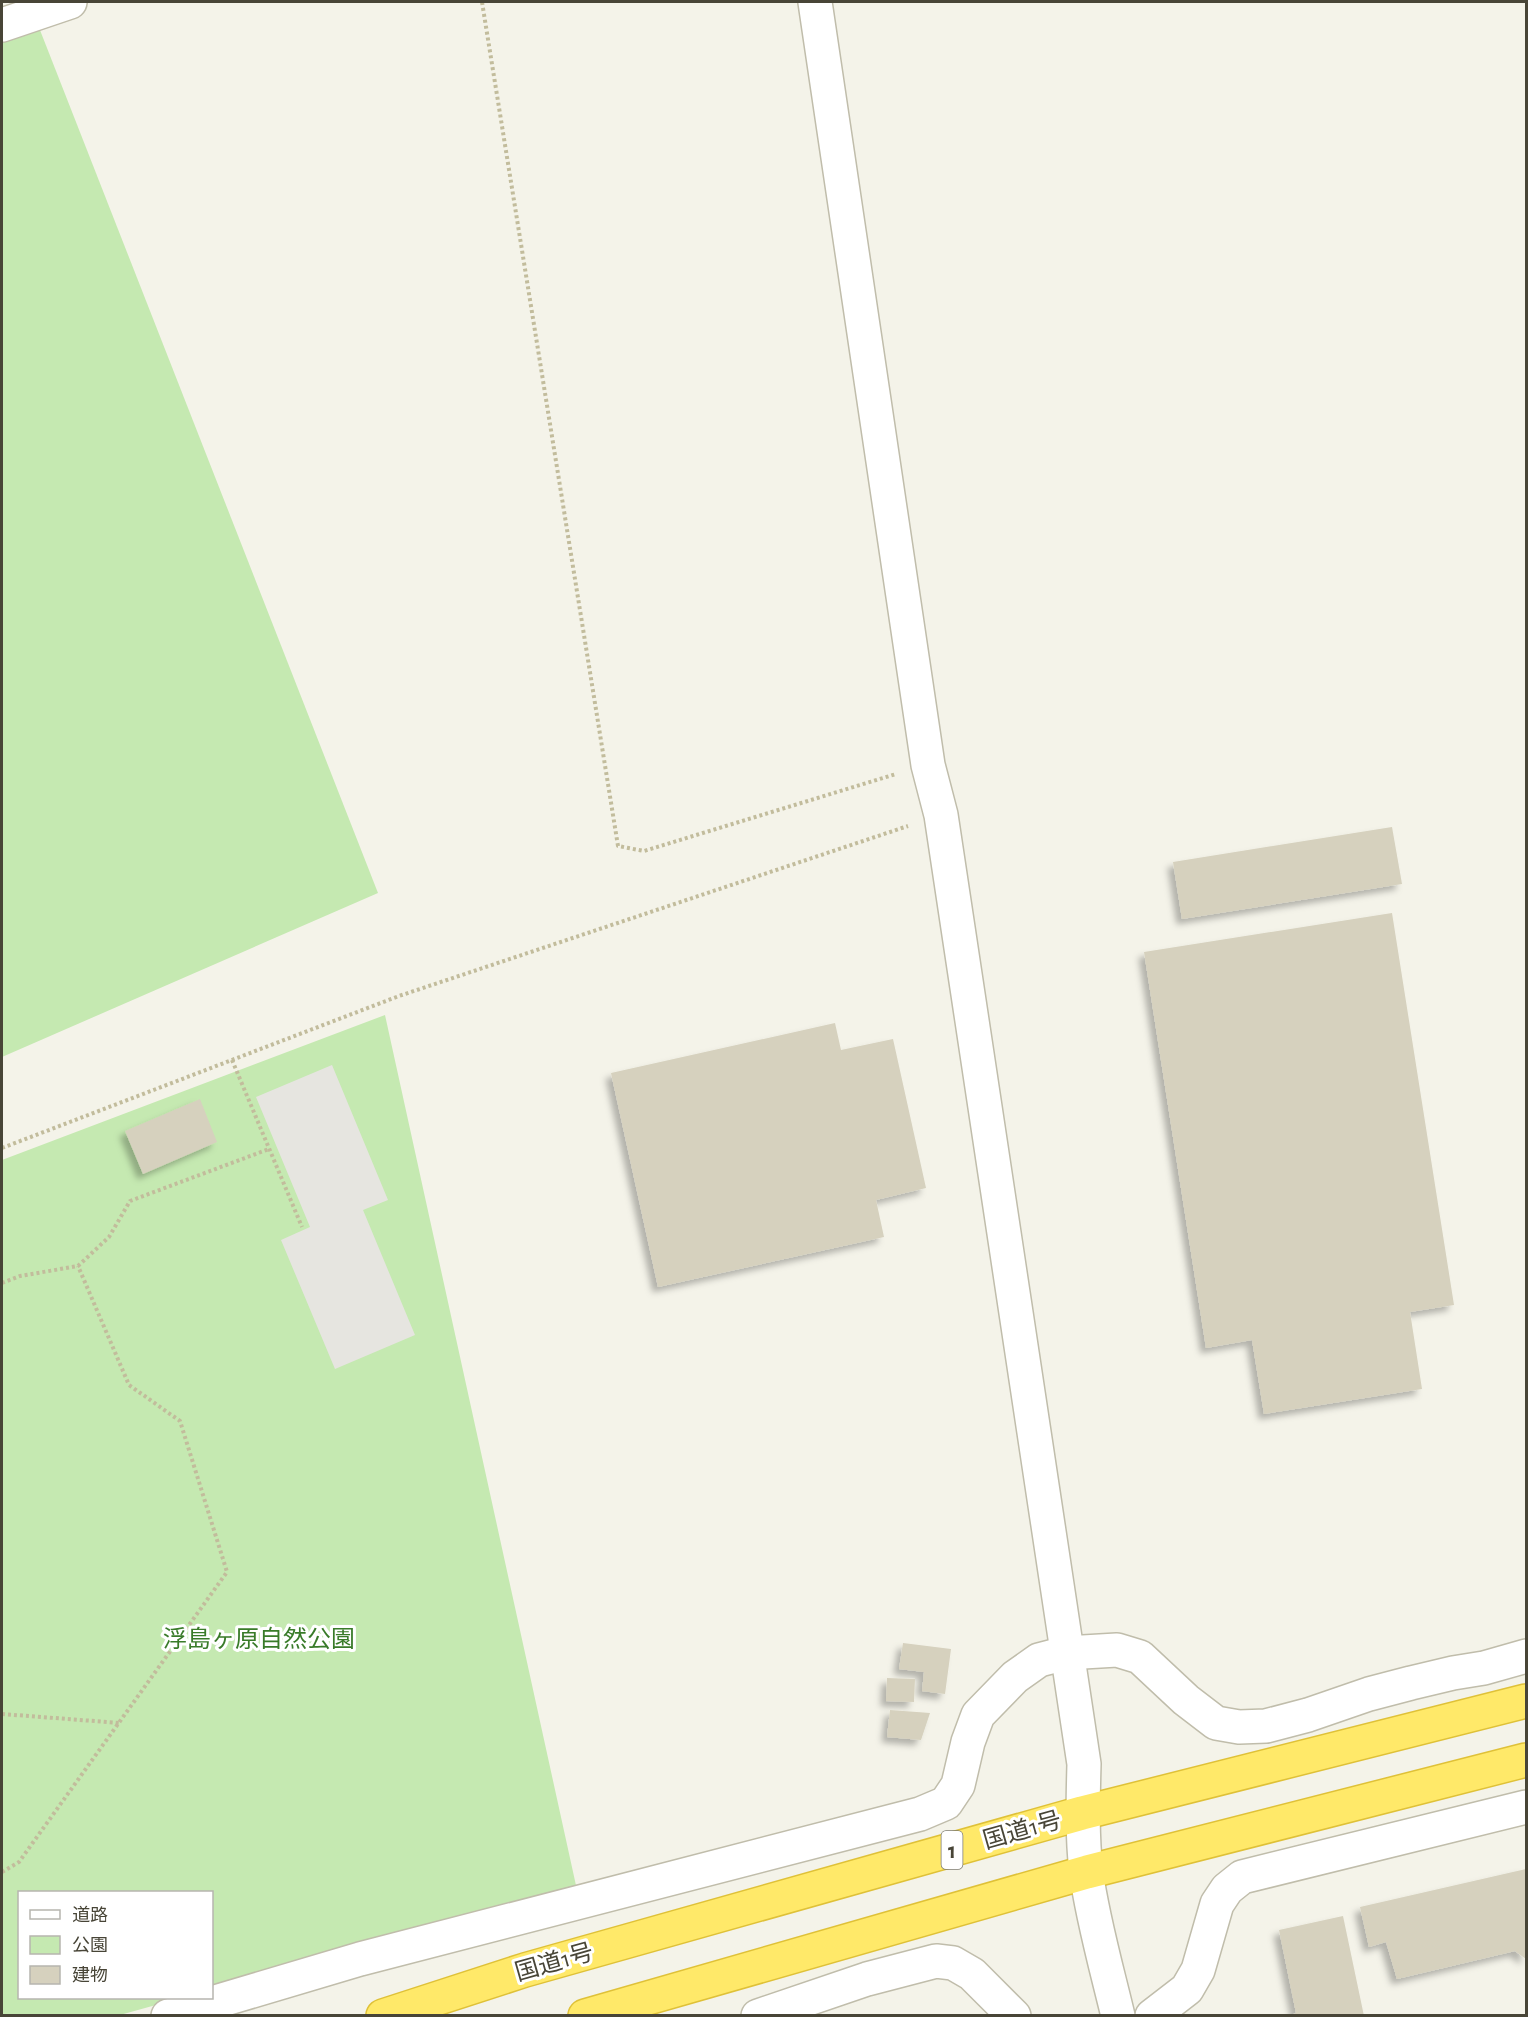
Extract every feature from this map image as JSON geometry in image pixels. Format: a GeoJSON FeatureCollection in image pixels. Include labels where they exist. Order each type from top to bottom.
{"type":"FeatureCollection","features":[{"type":"Feature","properties":{"kind":"highway","name":"国道1号"},"geometry":{"type":"LineString","coordinates":[[383,2016],[525,1970],[1082,1813],[1527,1701]]}},
{"type":"Feature","properties":{"kind":"highway"},"geometry":{"type":"LineString","coordinates":[[585,2016],[1087,1872],[1527,1760]]}},
{"type":"Feature","properties":{"kind":"street"},"geometry":{"type":"LineString","coordinates":[[2,25],[70,2]]}},
{"type":"Feature","properties":{"kind":"street"},"geometry":{"type":"LineString","coordinates":[[815,2],[928,765],[941,815],[1084,1764],[1082,1813],[1087,1872],[1118,2016]]}},
{"type":"Feature","properties":{"kind":"street"},"geometry":{"type":"LineString","coordinates":[[168,2016],[360,1959],[920,1814],[946,1803],[958,1785],[968,1742],[978,1715],[1015,1677],[1039,1660],[1066,1653],[1117,1650],[1140,1657],[1186,1700],[1216,1723],[1266,1726],[1308,1715],[1369,1694],[1527,1656]]}},
{"type":"Feature","properties":{"kind":"street"},"geometry":{"type":"LineString","coordinates":[[1152,2016],[1187,1989],[1198,1970],[1217,1904],[1227,1888],[1242,1877],[1527,1807]]}},
{"type":"Feature","properties":{"kind":"street"},"geometry":{"type":"LineString","coordinates":[[758,2016],[867,1979],[936,1961],[953,1963],[972,1974],[1014,2016]]}},
{"type":"Feature","properties":{"kind":"path"},"geometry":{"type":"LineString","coordinates":[[482,2],[618,846],[645,851],[928,765]]}},
{"type":"Feature","properties":{"kind":"path"},"geometry":{"type":"LineString","coordinates":[[2,1148],[399,996],[941,815]]}},
{"type":"Feature","properties":{"kind":"path"},"geometry":{"type":"LineString","coordinates":[[232,1060],[302,1227]]}},
{"type":"Feature","properties":{"kind":"path"},"geometry":{"type":"LineString","coordinates":[[2,1283],[20,1276],[78,1266],[109,1237],[130,1201],[269,1149]]}},
{"type":"Feature","properties":{"kind":"path"},"geometry":{"type":"LineString","coordinates":[[2,1872],[19,1862],[227,1572],[180,1421],[129,1386],[78,1266]]}},
{"type":"Feature","properties":{"kind":"path"},"geometry":{"type":"LineString","coordinates":[[2,1714],[120,1723]]}},
{"type":"Feature","properties":{"kind":"green space"},"geometry":{"type":"Polygon","coordinates":[[[38,25],[378,893],[2,1057],[2,39],[38,25]]]}},
{"type":"Feature","properties":{"kind":"green space","name":"浮島ヶ原自然公園"},"geometry":{"type":"Polygon","coordinates":[[[385,1015],[577,1890],[213,1988],[213,1891],[18,1891],[18,1999],[177,1999],[120,2015],[2,2016],[2,1160],[385,1015]]]}},
{"type":"Feature","properties":{"kind":"shaded area"},"geometry":{"type":"Polygon","coordinates":[[[332,1065],[388,1200],[363,1210],[415,1335],[335,1369],[281,1240],[310,1227],[256,1097],[332,1065]]]}},
{"type":"Feature","properties":{"kind":"building"},"geometry":{"type":"Polygon","coordinates":[[[1392,827],[1402,884],[1182,919],[1173,862],[1392,827]]]}},
{"type":"Feature","properties":{"kind":"building"},"geometry":{"type":"Polygon","coordinates":[[[1392,913],[1454,1305],[1410,1312],[1422,1389],[1264,1414],[1252,1340],[1206,1348],[1144,952],[1392,913]]]}},
{"type":"Feature","properties":{"kind":"building"},"geometry":{"type":"Polygon","coordinates":[[[835,1023],[841,1050],[893,1039],[926,1188],[876,1200],[884,1237],[658,1287],[611,1073],[835,1023]]]}},
{"type":"Feature","properties":{"kind":"building"},"geometry":{"type":"Polygon","coordinates":[[[200,1099],[217,1142],[143,1174],[125,1131],[200,1099]]]}},
{"type":"Feature","properties":{"kind":"building"},"geometry":{"type":"Polygon","coordinates":[[[903,1643],[951,1649],[945,1694],[922,1691],[924,1672],[899,1669],[903,1643]]]}},
{"type":"Feature","properties":{"kind":"building"},"geometry":{"type":"Polygon","coordinates":[[[887,1678],[915,1679],[914,1702],[886,1701],[887,1678]]]}},
{"type":"Feature","properties":{"kind":"building"},"geometry":{"type":"Polygon","coordinates":[[[890,1710],[930,1713],[921,1740],[887,1737],[890,1710]]]}},
{"type":"Feature","properties":{"kind":"building"},"geometry":{"type":"Polygon","coordinates":[[[1526,1869],[1526,1959],[1515,1951],[1397,1979],[1386,1942],[1369,1947],[1360,1907],[1526,1869]]]}},
{"type":"Feature","properties":{"kind":"building"},"geometry":{"type":"Polygon","coordinates":[[[1343,1916],[1364,2016],[1289,2016],[1296,2013],[1279,1930],[1343,1916]]]}}]}
